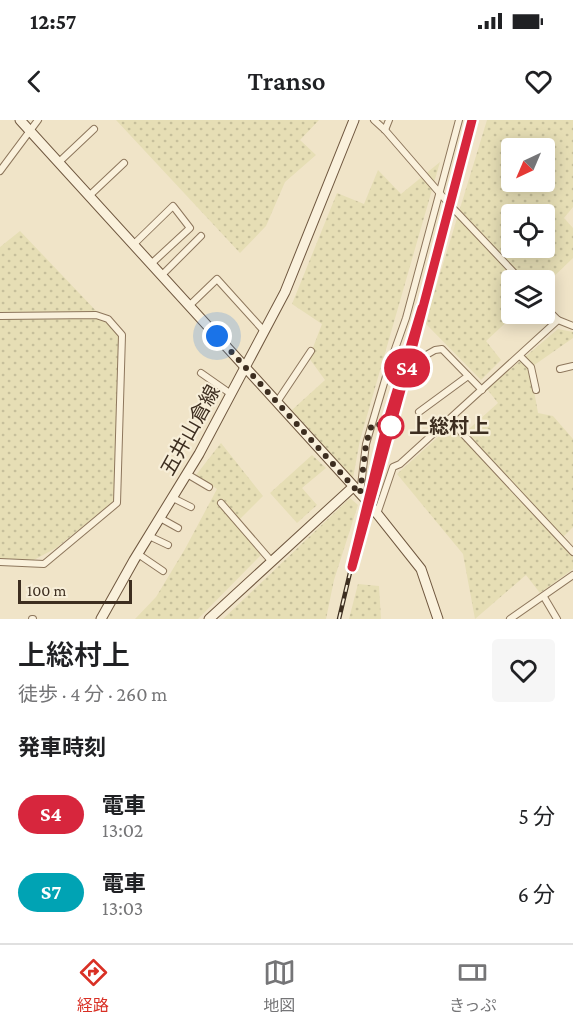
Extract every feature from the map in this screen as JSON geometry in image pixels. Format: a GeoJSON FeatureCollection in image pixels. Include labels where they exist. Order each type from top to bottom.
{"type":"FeatureCollection","features":[{"type":"Feature","properties":{"kind":"street"},"geometry":{"type":"LineString","coordinates":[[20,120],[357,490],[421,569],[438,619]]}},
{"type":"Feature","properties":{"kind":"street"},"geometry":{"type":"LineString","coordinates":[[0,171],[38,120]]}},
{"type":"Feature","properties":{"kind":"street","name":"五井山倉線"},"geometry":{"type":"LineString","coordinates":[[101,619],[187,474],[285,292],[354,120]]}},
{"type":"Feature","properties":{"kind":"street"},"geometry":{"type":"LineString","coordinates":[[374,120],[512,270]]}},
{"type":"Feature","properties":{"kind":"street"},"geometry":{"type":"LineString","coordinates":[[385,130],[389,120]]}},
{"type":"Feature","properties":{"kind":"street"},"geometry":{"type":"LineString","coordinates":[[209,619],[357,490],[366,444],[406,318],[459,120]]}},
{"type":"Feature","properties":{"kind":"street"},"geometry":{"type":"LineString","coordinates":[[58,163],[94,129]]}},
{"type":"Feature","properties":{"kind":"street"},"geometry":{"type":"LineString","coordinates":[[88,196],[124,163]]}},
{"type":"Feature","properties":{"kind":"street"},"geometry":{"type":"LineString","coordinates":[[133,245],[173,206],[190,228],[151,264]]}},
{"type":"Feature","properties":{"kind":"street"},"geometry":{"type":"LineString","coordinates":[[162,275],[201,236]]}},
{"type":"Feature","properties":{"kind":"street"},"geometry":{"type":"LineString","coordinates":[[189,306],[217,279],[264,331]]}},
{"type":"Feature","properties":{"kind":"street"},"geometry":{"type":"LineString","coordinates":[[0,316],[96,315],[108,319],[122,335],[117,503],[44,564],[0,562]]}},
{"type":"Feature","properties":{"kind":"street"},"geometry":{"type":"LineString","coordinates":[[555,317],[573,326]]}},
{"type":"Feature","properties":{"kind":"street"},"geometry":{"type":"LineString","coordinates":[[377,514],[393,467],[400,464],[450,420],[558,320]]}},
{"type":"Feature","properties":{"kind":"street"},"geometry":{"type":"LineString","coordinates":[[428,354],[442,349],[482,390]]}},
{"type":"Feature","properties":{"kind":"street"},"geometry":{"type":"LineString","coordinates":[[277,402],[311,351]]}},
{"type":"Feature","properties":{"kind":"street"},"geometry":{"type":"LineString","coordinates":[[520,356],[531,367],[536,390]]}},
{"type":"Feature","properties":{"kind":"street"},"geometry":{"type":"LineString","coordinates":[[560,369],[573,366]]}},
{"type":"Feature","properties":{"kind":"street"},"geometry":{"type":"LineString","coordinates":[[201,373],[231,394]]}},
{"type":"Feature","properties":{"kind":"street"},"geometry":{"type":"LineString","coordinates":[[419,412],[468,376]]}},
{"type":"Feature","properties":{"kind":"street"},"geometry":{"type":"LineString","coordinates":[[450,420],[573,552]]}},
{"type":"Feature","properties":{"kind":"street"},"geometry":{"type":"LineString","coordinates":[[187,474],[209,487]]}},
{"type":"Feature","properties":{"kind":"street"},"geometry":{"type":"LineString","coordinates":[[173,498],[191,507]]}},
{"type":"Feature","properties":{"kind":"street"},"geometry":{"type":"LineString","coordinates":[[221,503],[272,562]]}},
{"type":"Feature","properties":{"kind":"street"},"geometry":{"type":"LineString","coordinates":[[160,518],[178,528]]}},
{"type":"Feature","properties":{"kind":"street"},"geometry":{"type":"LineString","coordinates":[[149,536],[168,545]]}},
{"type":"Feature","properties":{"kind":"street"},"geometry":{"type":"LineString","coordinates":[[138,554],[163,571]]}},
{"type":"Feature","properties":{"kind":"street"},"geometry":{"type":"LineString","coordinates":[[510,619],[573,575]]}},
{"type":"Feature","properties":{"kind":"street"},"geometry":{"type":"LineString","coordinates":[[544,597],[557,619]]}},
{"type":"Feature","properties":{"kind":"shaded area"},"geometry":{"type":"Polygon","coordinates":[[[116,120],[319,120],[300,140],[316,155],[285,182],[266,226],[240,253],[116,120]]]}},
{"type":"Feature","properties":{"kind":"shaded area"},"geometry":{"type":"Polygon","coordinates":[[[487,120],[573,120],[573,207],[564,218],[573,228],[573,258],[555,275],[555,270],[501,270],[501,324],[504,324],[486,341],[501,360],[481,380],[425,323],[487,120]]]}},
{"type":"Feature","properties":{"kind":"shaded area"},"geometry":{"type":"Polygon","coordinates":[[[440,162],[360,440],[353,478],[292,410],[325,380],[309,358],[322,324],[292,304],[337,193],[364,204],[378,170],[401,194],[440,162]]]}},
{"type":"Feature","properties":{"kind":"shaded area"},"geometry":{"type":"Polygon","coordinates":[[[20,231],[120,336],[114,501],[56,548],[32,561],[0,563],[0,247],[20,231]]]}},
{"type":"Feature","properties":{"kind":"shaded area"},"geometry":{"type":"Polygon","coordinates":[[[558,329],[573,332],[573,338],[530,368],[538,413],[553,416],[573,439],[573,527],[562,538],[573,554],[573,569],[540,593],[526,575],[475,619],[463,554],[397,474],[450,426],[461,436],[498,403],[487,389],[558,329]]]}},
{"type":"Feature","properties":{"kind":"shaded area"},"geometry":{"type":"Polygon","coordinates":[[[221,443],[263,496],[235,524],[261,555],[198,619],[135,619],[156,597],[217,489],[196,475],[221,443]]]}},
{"type":"Feature","properties":{"kind":"shaded area"},"geometry":{"type":"Polygon","coordinates":[[[312,455],[326,468],[302,488],[317,505],[297,523],[270,493],[312,455]]]}},
{"type":"Feature","properties":{"kind":"shaded area"},"geometry":{"type":"Polygon","coordinates":[[[350,498],[358,505],[334,580],[326,619],[223,619],[350,498]]]}},
{"type":"Feature","properties":{"kind":"shaded area"},"geometry":{"type":"Polygon","coordinates":[[[358,584],[379,586],[381,619],[349,619],[358,584]]]}},
{"type":"Feature","properties":{"kind":"railway"},"geometry":{"type":"LineString","coordinates":[[352,567],[472,120]]}},
{"type":"Feature","properties":{"kind":"railway"},"geometry":{"type":"LineString","coordinates":[[339,619],[353,560]]}},
{"type":"Feature","properties":{"kind":"train","name":"S4"},"geometry":{"type":"LineString","coordinates":[[422,308],[387,423],[352,567],[410,357],[472,120]]}},
{"type":"Feature","properties":{"kind":"place","name":"上総村上"},"geometry":{"type":"Point","coordinates":[391,426]}},
{"type":"Feature","properties":{"kind":"route"},"geometry":{"type":"LineString","coordinates":[[217,336],[360,494],[366,444],[372,424],[391,426]]}}]}
